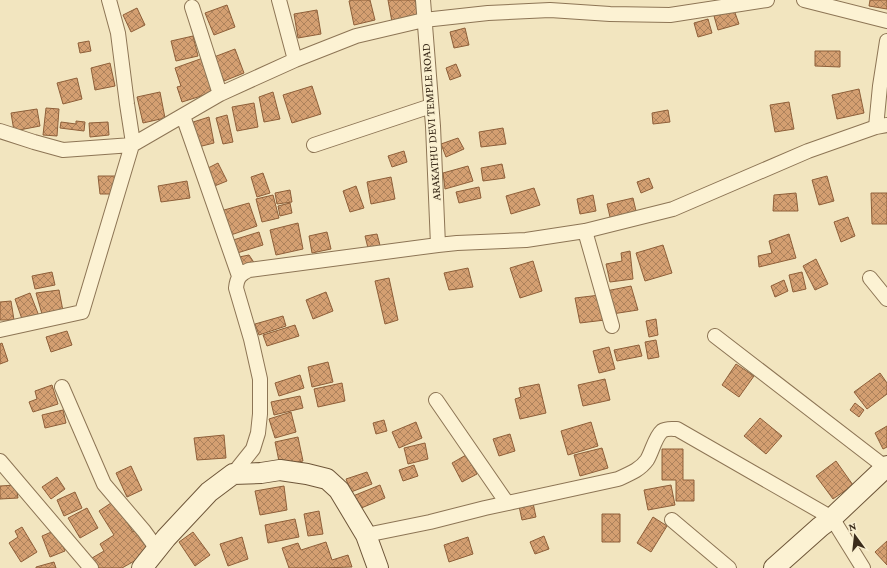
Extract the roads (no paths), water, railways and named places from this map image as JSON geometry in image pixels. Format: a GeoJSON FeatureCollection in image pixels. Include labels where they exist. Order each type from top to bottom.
{"type":"FeatureCollection","features":[{"type":"Feature","properties":{"kind":"street"},"geometry":{"type":"LineString","coordinates":[[0,330],[82,312],[132,144],[118,33],[109,0]]}},
{"type":"Feature","properties":{"kind":"street"},"geometry":{"type":"LineString","coordinates":[[279,0],[295,60]]}},
{"type":"Feature","properties":{"kind":"street","name":"ARAKATHU DEVI TEMPLE ROAD"},"geometry":{"type":"LineString","coordinates":[[423,0],[431,106],[438,245]]}},
{"type":"Feature","properties":{"kind":"street"},"geometry":{"type":"LineString","coordinates":[[0,131],[63,150],[132,144],[220,94],[295,60],[356,36],[424,20],[488,13],[550,10],[610,14],[670,15],[767,0]]}},
{"type":"Feature","properties":{"kind":"street"},"geometry":{"type":"LineString","coordinates":[[804,0],[887,21]]}},
{"type":"Feature","properties":{"kind":"street"},"geometry":{"type":"LineString","coordinates":[[192,7],[220,94]]}},
{"type":"Feature","properties":{"kind":"street"},"geometry":{"type":"LineString","coordinates":[[142,568],[166,538],[209,492],[233,474],[253,449],[258,433],[260,414],[260,379],[251,339],[236,288],[239,276],[244,272],[249,270],[438,245],[526,240],[585,231],[673,209],[808,151],[882,126],[880,86],[887,41]]}},
{"type":"Feature","properties":{"kind":"street"},"geometry":{"type":"LineString","coordinates":[[314,145],[431,106]]}},
{"type":"Feature","properties":{"kind":"street"},"geometry":{"type":"LineString","coordinates":[[183,116],[239,276]]}},
{"type":"Feature","properties":{"kind":"street"},"geometry":{"type":"LineString","coordinates":[[585,231],[612,326]]}},
{"type":"Feature","properties":{"kind":"street"},"geometry":{"type":"LineString","coordinates":[[870,278],[887,299]]}},
{"type":"Feature","properties":{"kind":"street"},"geometry":{"type":"LineString","coordinates":[[715,336],[886,466],[832,518],[774,568]]}},
{"type":"Feature","properties":{"kind":"street"},"geometry":{"type":"LineString","coordinates":[[62,387],[104,484],[144,531],[157,549]]}},
{"type":"Feature","properties":{"kind":"street"},"geometry":{"type":"LineString","coordinates":[[436,400],[507,503]]}},
{"type":"Feature","properties":{"kind":"street"},"geometry":{"type":"LineString","coordinates":[[366,535],[618,479],[637,471],[647,460],[662,431],[669,428],[677,429],[832,518],[863,568]]}},
{"type":"Feature","properties":{"kind":"street"},"geometry":{"type":"LineString","coordinates":[[0,462],[91,568]]}},
{"type":"Feature","properties":{"kind":"street"},"geometry":{"type":"LineString","coordinates":[[233,474],[261,473],[280,470],[327,479],[339,490],[366,535],[378,568]]}},
{"type":"Feature","properties":{"kind":"street"},"geometry":{"type":"LineString","coordinates":[[672,520],[729,568]]}}]}
